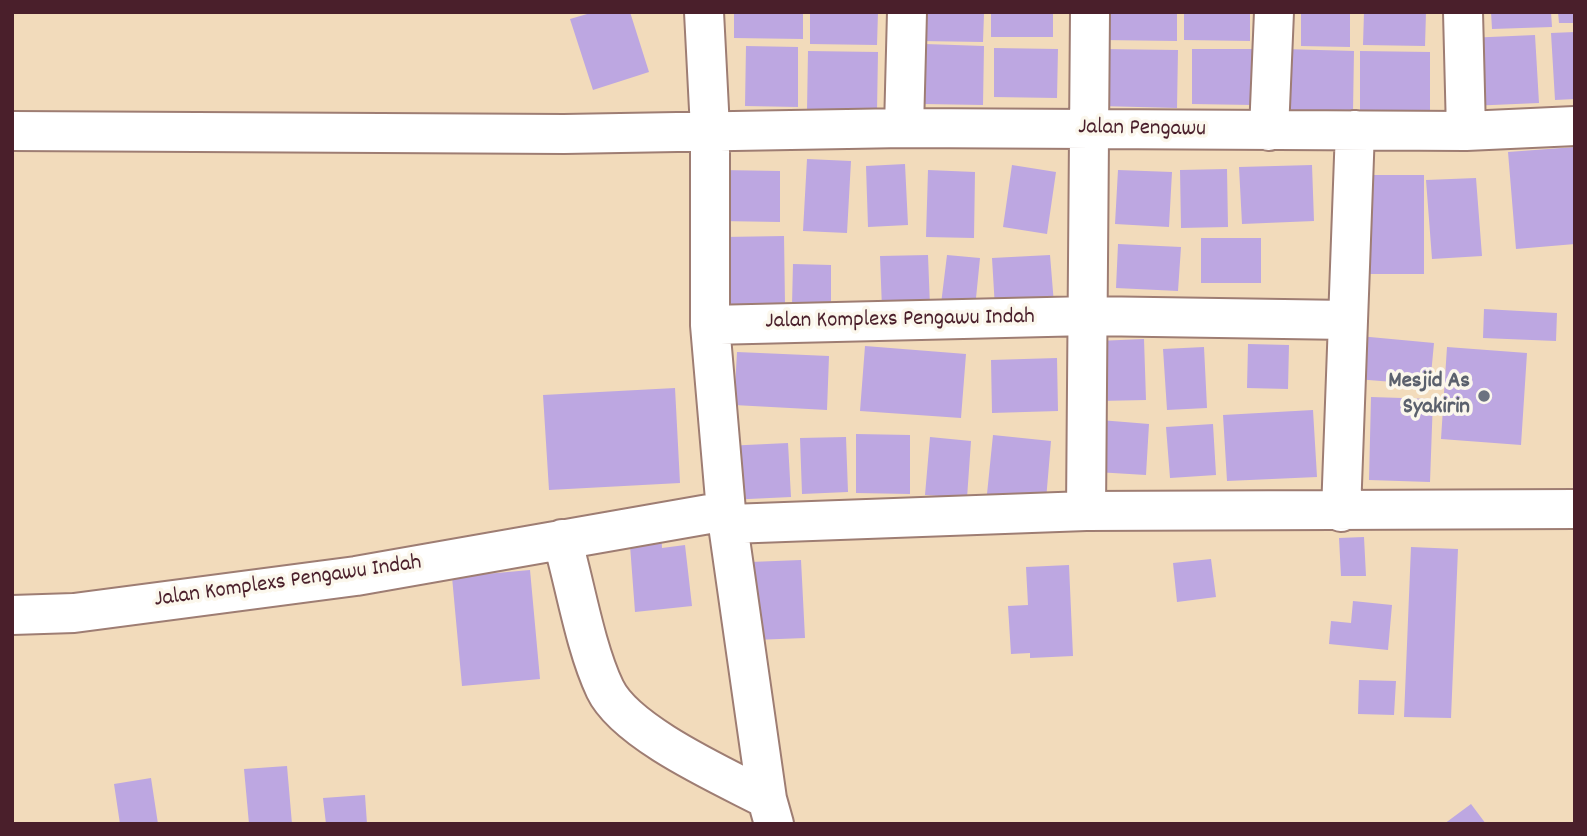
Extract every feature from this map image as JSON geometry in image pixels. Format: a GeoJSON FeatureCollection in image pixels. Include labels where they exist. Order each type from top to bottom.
{"type":"FeatureCollection","features":[{"type":"Feature","properties":{"kind":"street"},"geometry":{"type":"LineString","coordinates":[[704,12],[710,130],[710,325],[728,518],[771,812]]}},
{"type":"Feature","properties":{"kind":"street"},"geometry":{"type":"LineString","coordinates":[[904,128],[907,12]]}},
{"type":"Feature","properties":{"kind":"street"},"geometry":{"type":"LineString","coordinates":[[1086,510],[1090,12]]}},
{"type":"Feature","properties":{"kind":"street"},"geometry":{"type":"LineString","coordinates":[[1269,131],[1274,12]]}},
{"type":"Feature","properties":{"kind":"street"},"geometry":{"type":"LineString","coordinates":[[1463,12],[1466,131]]}},
{"type":"Feature","properties":{"kind":"street","name":"Jalan Pengawu"},"geometry":{"type":"LineString","coordinates":[[12,131],[421,135],[904,128],[1466,131],[1575,126]]}},
{"type":"Feature","properties":{"kind":"street"},"geometry":{"type":"LineString","coordinates":[[1341,512],[1355,130]]}},
{"type":"Feature","properties":{"kind":"street","name":"Jalan Komplexs Pengawu Indah"},"geometry":{"type":"LineString","coordinates":[[710,325],[1089,316],[1348,320]]}},
{"type":"Feature","properties":{"kind":"street","name":"Jalan Komplexs Pengawu Indah"},"geometry":{"type":"LineString","coordinates":[[12,615],[74,613],[356,576],[562,539],[728,518],[1086,510],[1341,512],[1575,509]]}},
{"type":"Feature","properties":{"kind":"street"},"geometry":{"type":"LineString","coordinates":[[562,539],[605,690],[621,712],[659,740],[771,812]]}},
{"type":"Feature","properties":{"kind":"building"},"geometry":{"type":"Polygon","coordinates":[[[594,12],[630,12],[649,72],[593,90],[570,19],[594,12]]]}},
{"type":"Feature","properties":{"kind":"building"},"geometry":{"type":"Polygon","coordinates":[[[734,12],[803,12],[803,39],[734,38],[734,12]]]}},
{"type":"Feature","properties":{"kind":"building"},"geometry":{"type":"Polygon","coordinates":[[[810,12],[878,12],[877,45],[810,44],[810,12]]]}},
{"type":"Feature","properties":{"kind":"building"},"geometry":{"type":"Polygon","coordinates":[[[920,12],[984,14],[983,42],[920,41],[920,12]]]}},
{"type":"Feature","properties":{"kind":"building"},"geometry":{"type":"Polygon","coordinates":[[[991,12],[1053,12],[1053,37],[991,37],[991,12]]]}},
{"type":"Feature","properties":{"kind":"building"},"geometry":{"type":"Polygon","coordinates":[[[1101,12],[1177,12],[1177,41],[1102,40],[1101,12]]]}},
{"type":"Feature","properties":{"kind":"building"},"geometry":{"type":"Polygon","coordinates":[[[1184,12],[1250,12],[1250,41],[1184,40],[1184,12]]]}},
{"type":"Feature","properties":{"kind":"building"},"geometry":{"type":"Polygon","coordinates":[[[1301,12],[1350,12],[1350,47],[1301,46],[1301,12]]]}},
{"type":"Feature","properties":{"kind":"building"},"geometry":{"type":"Polygon","coordinates":[[[1364,12],[1426,12],[1425,46],[1363,45],[1364,12]]]}},
{"type":"Feature","properties":{"kind":"building"},"geometry":{"type":"Polygon","coordinates":[[[1491,12],[1551,12],[1552,27],[1492,29],[1491,12]]]}},
{"type":"Feature","properties":{"kind":"building"},"geometry":{"type":"Polygon","coordinates":[[[1558,12],[1575,12],[1575,23],[1559,23],[1558,12]]]}},
{"type":"Feature","properties":{"kind":"building"},"geometry":{"type":"Polygon","coordinates":[[[1575,32],[1575,99],[1555,100],[1551,33],[1575,32]]]}},
{"type":"Feature","properties":{"kind":"building"},"geometry":{"type":"Polygon","coordinates":[[[1535,35],[1539,103],[1469,106],[1467,38],[1535,35]]]}},
{"type":"Feature","properties":{"kind":"building"},"geometry":{"type":"Polygon","coordinates":[[[925,44],[984,46],[983,105],[924,104],[925,44]]]}},
{"type":"Feature","properties":{"kind":"building"},"geometry":{"type":"Polygon","coordinates":[[[746,46],[798,47],[798,107],[745,106],[746,46]]]}},
{"type":"Feature","properties":{"kind":"building"},"geometry":{"type":"Polygon","coordinates":[[[994,48],[1058,49],[1057,98],[994,97],[994,48]]]}},
{"type":"Feature","properties":{"kind":"building"},"geometry":{"type":"Polygon","coordinates":[[[1101,49],[1178,50],[1177,108],[1100,106],[1101,49]]]}},
{"type":"Feature","properties":{"kind":"building"},"geometry":{"type":"Polygon","coordinates":[[[1192,49],[1254,49],[1253,105],[1192,104],[1192,49]]]}},
{"type":"Feature","properties":{"kind":"building"},"geometry":{"type":"Polygon","coordinates":[[[1284,49],[1354,51],[1353,112],[1283,111],[1284,49]]]}},
{"type":"Feature","properties":{"kind":"building"},"geometry":{"type":"Polygon","coordinates":[[[808,51],[878,52],[877,111],[807,110],[808,51]]]}},
{"type":"Feature","properties":{"kind":"building"},"geometry":{"type":"Polygon","coordinates":[[[1360,51],[1430,52],[1430,113],[1360,112],[1360,51]]]}},
{"type":"Feature","properties":{"kind":"building"},"geometry":{"type":"Polygon","coordinates":[[[1575,147],[1575,244],[1516,249],[1508,152],[1575,147]]]}},
{"type":"Feature","properties":{"kind":"building"},"geometry":{"type":"Polygon","coordinates":[[[807,159],[851,161],[847,233],[803,231],[807,159]]]}},
{"type":"Feature","properties":{"kind":"building"},"geometry":{"type":"Polygon","coordinates":[[[905,164],[908,225],[868,227],[866,166],[905,164]]]}},
{"type":"Feature","properties":{"kind":"building"},"geometry":{"type":"Polygon","coordinates":[[[1012,165],[1056,172],[1047,234],[1003,227],[1012,165]]]}},
{"type":"Feature","properties":{"kind":"building"},"geometry":{"type":"Polygon","coordinates":[[[1312,165],[1314,221],[1242,224],[1239,167],[1312,165]]]}},
{"type":"Feature","properties":{"kind":"building"},"geometry":{"type":"Polygon","coordinates":[[[1227,169],[1228,227],[1181,228],[1180,170],[1227,169]]]}},
{"type":"Feature","properties":{"kind":"building"},"geometry":{"type":"Polygon","coordinates":[[[721,170],[780,171],[780,222],[720,221],[721,170]]]}},
{"type":"Feature","properties":{"kind":"building"},"geometry":{"type":"Polygon","coordinates":[[[928,170],[975,172],[974,238],[926,237],[928,170]]]}},
{"type":"Feature","properties":{"kind":"building"},"geometry":{"type":"Polygon","coordinates":[[[1118,170],[1172,172],[1169,227],[1115,224],[1118,170]]]}},
{"type":"Feature","properties":{"kind":"building"},"geometry":{"type":"Polygon","coordinates":[[[1362,175],[1424,175],[1424,274],[1362,274],[1362,175]]]}},
{"type":"Feature","properties":{"kind":"building"},"geometry":{"type":"Polygon","coordinates":[[[1476,178],[1482,256],[1432,259],[1426,180],[1476,178]]]}},
{"type":"Feature","properties":{"kind":"building"},"geometry":{"type":"Polygon","coordinates":[[[784,236],[785,304],[726,304],[724,237],[784,236]]]}},
{"type":"Feature","properties":{"kind":"building"},"geometry":{"type":"Polygon","coordinates":[[[1201,238],[1261,238],[1261,283],[1201,283],[1201,238]]]}},
{"type":"Feature","properties":{"kind":"building"},"geometry":{"type":"Polygon","coordinates":[[[1118,244],[1181,247],[1178,291],[1116,288],[1118,244]]]}},
{"type":"Feature","properties":{"kind":"building"},"geometry":{"type":"Polygon","coordinates":[[[928,255],[930,307],[882,309],[880,256],[928,255]]]}},
{"type":"Feature","properties":{"kind":"building"},"geometry":{"type":"Polygon","coordinates":[[[947,255],[980,258],[975,308],[941,304],[947,255]]]}},
{"type":"Feature","properties":{"kind":"building"},"geometry":{"type":"Polygon","coordinates":[[[1050,255],[1054,304],[995,308],[992,258],[1050,255]]]}},
{"type":"Feature","properties":{"kind":"building"},"geometry":{"type":"Polygon","coordinates":[[[793,264],[831,265],[831,306],[792,305],[793,264]]]}},
{"type":"Feature","properties":{"kind":"building"},"geometry":{"type":"Polygon","coordinates":[[[1484,309],[1557,313],[1556,341],[1483,338],[1484,309]]]}},
{"type":"Feature","properties":{"kind":"building"},"geometry":{"type":"Polygon","coordinates":[[[1359,336],[1434,343],[1430,385],[1356,379],[1359,336]]]}},
{"type":"Feature","properties":{"kind":"building"},"geometry":{"type":"Polygon","coordinates":[[[1144,339],[1146,400],[1099,401],[1097,341],[1144,339]]]}},
{"type":"Feature","properties":{"kind":"building"},"geometry":{"type":"Polygon","coordinates":[[[1248,344],[1289,345],[1288,389],[1247,388],[1248,344]]]}},
{"type":"Feature","properties":{"kind":"building"},"geometry":{"type":"Polygon","coordinates":[[[865,346],[966,354],[961,418],[860,411],[865,346]]]}},
{"type":"Feature","properties":{"kind":"building"},"geometry":{"type":"Polygon","coordinates":[[[1204,347],[1207,408],[1167,410],[1163,349],[1204,347]]]}},
{"type":"Feature","properties":{"kind":"building","name":"Mesjid As Syakirin"},"geometry":{"type":"Polygon","coordinates":[[[1447,347],[1527,353],[1521,445],[1441,439],[1447,347]]]}},
{"type":"Feature","properties":{"kind":"building"},"geometry":{"type":"Polygon","coordinates":[[[737,352],[829,356],[827,410],[734,405],[737,352]]]}},
{"type":"Feature","properties":{"kind":"building"},"geometry":{"type":"Polygon","coordinates":[[[1057,358],[1058,411],[992,413],[991,360],[1057,358]]]}},
{"type":"Feature","properties":{"kind":"building"},"geometry":{"type":"Polygon","coordinates":[[[675,388],[680,483],[549,490],[543,395],[675,388]]]}},
{"type":"Feature","properties":{"kind":"building"},"geometry":{"type":"Polygon","coordinates":[[[1371,397],[1433,399],[1430,482],[1369,480],[1371,397]]]}},
{"type":"Feature","properties":{"kind":"building"},"geometry":{"type":"Polygon","coordinates":[[[1313,410],[1317,477],[1227,481],[1223,415],[1313,410]]]}},
{"type":"Feature","properties":{"kind":"building"},"geometry":{"type":"Polygon","coordinates":[[[1100,420],[1149,424],[1146,475],[1096,472],[1100,420]]]}},
{"type":"Feature","properties":{"kind":"building"},"geometry":{"type":"Polygon","coordinates":[[[1213,424],[1216,475],[1170,478],[1166,427],[1213,424]]]}},
{"type":"Feature","properties":{"kind":"building"},"geometry":{"type":"Polygon","coordinates":[[[856,434],[910,435],[910,494],[856,493],[856,434]]]}},
{"type":"Feature","properties":{"kind":"building"},"geometry":{"type":"Polygon","coordinates":[[[993,435],[1051,441],[1046,500],[987,494],[993,435]]]}},
{"type":"Feature","properties":{"kind":"building"},"geometry":{"type":"Polygon","coordinates":[[[846,437],[848,492],[802,494],[800,438],[846,437]]]}},
{"type":"Feature","properties":{"kind":"building"},"geometry":{"type":"Polygon","coordinates":[[[930,437],[971,441],[967,498],[925,495],[930,437]]]}},
{"type":"Feature","properties":{"kind":"building"},"geometry":{"type":"Polygon","coordinates":[[[788,443],[791,497],[727,500],[725,446],[788,443]]]}},
{"type":"Feature","properties":{"kind":"building"},"geometry":{"type":"Polygon","coordinates":[[[661,530],[662,548],[685,545],[692,606],[635,612],[629,532],[661,530]]]}},
{"type":"Feature","properties":{"kind":"building"},"geometry":{"type":"Polygon","coordinates":[[[1364,537],[1366,576],[1341,576],[1339,538],[1364,537]]]}},
{"type":"Feature","properties":{"kind":"building"},"geometry":{"type":"Polygon","coordinates":[[[1411,547],[1458,549],[1451,718],[1404,717],[1411,547]]]}},
{"type":"Feature","properties":{"kind":"building"},"geometry":{"type":"Polygon","coordinates":[[[1211,559],[1216,597],[1177,602],[1173,563],[1211,559]]]}},
{"type":"Feature","properties":{"kind":"building"},"geometry":{"type":"Polygon","coordinates":[[[801,560],[805,638],[754,640],[750,562],[801,560]]]}},
{"type":"Feature","properties":{"kind":"building"},"geometry":{"type":"Polygon","coordinates":[[[1069,565],[1073,656],[1030,658],[1030,653],[1011,654],[1008,606],[1028,605],[1026,567],[1069,565]]]}},
{"type":"Feature","properties":{"kind":"building"},"geometry":{"type":"Polygon","coordinates":[[[530,570],[540,679],[462,686],[452,577],[530,570]]]}},
{"type":"Feature","properties":{"kind":"building"},"geometry":{"type":"Polygon","coordinates":[[[1353,601],[1392,605],[1388,650],[1329,644],[1331,621],[1351,623],[1353,601]]]}},
{"type":"Feature","properties":{"kind":"building"},"geometry":{"type":"Polygon","coordinates":[[[1359,680],[1396,681],[1394,715],[1358,714],[1359,680]]]}},
{"type":"Feature","properties":{"kind":"building"},"geometry":{"type":"Polygon","coordinates":[[[287,766],[292,824],[249,824],[244,769],[287,766]]]}},
{"type":"Feature","properties":{"kind":"building"},"geometry":{"type":"Polygon","coordinates":[[[151,778],[158,824],[120,824],[114,784],[151,778]]]}},
{"type":"Feature","properties":{"kind":"building"},"geometry":{"type":"Polygon","coordinates":[[[365,795],[367,824],[326,824],[323,798],[365,795]]]}},
{"type":"Feature","properties":{"kind":"building"},"geometry":{"type":"Polygon","coordinates":[[[1471,804],[1486,824],[1444,824],[1471,804]]]}},
{"type":"Feature","properties":{"kind":"place","name":"Mesjid As Syakirin"},"geometry":{"type":"Point","coordinates":[1484,396]}}]}
